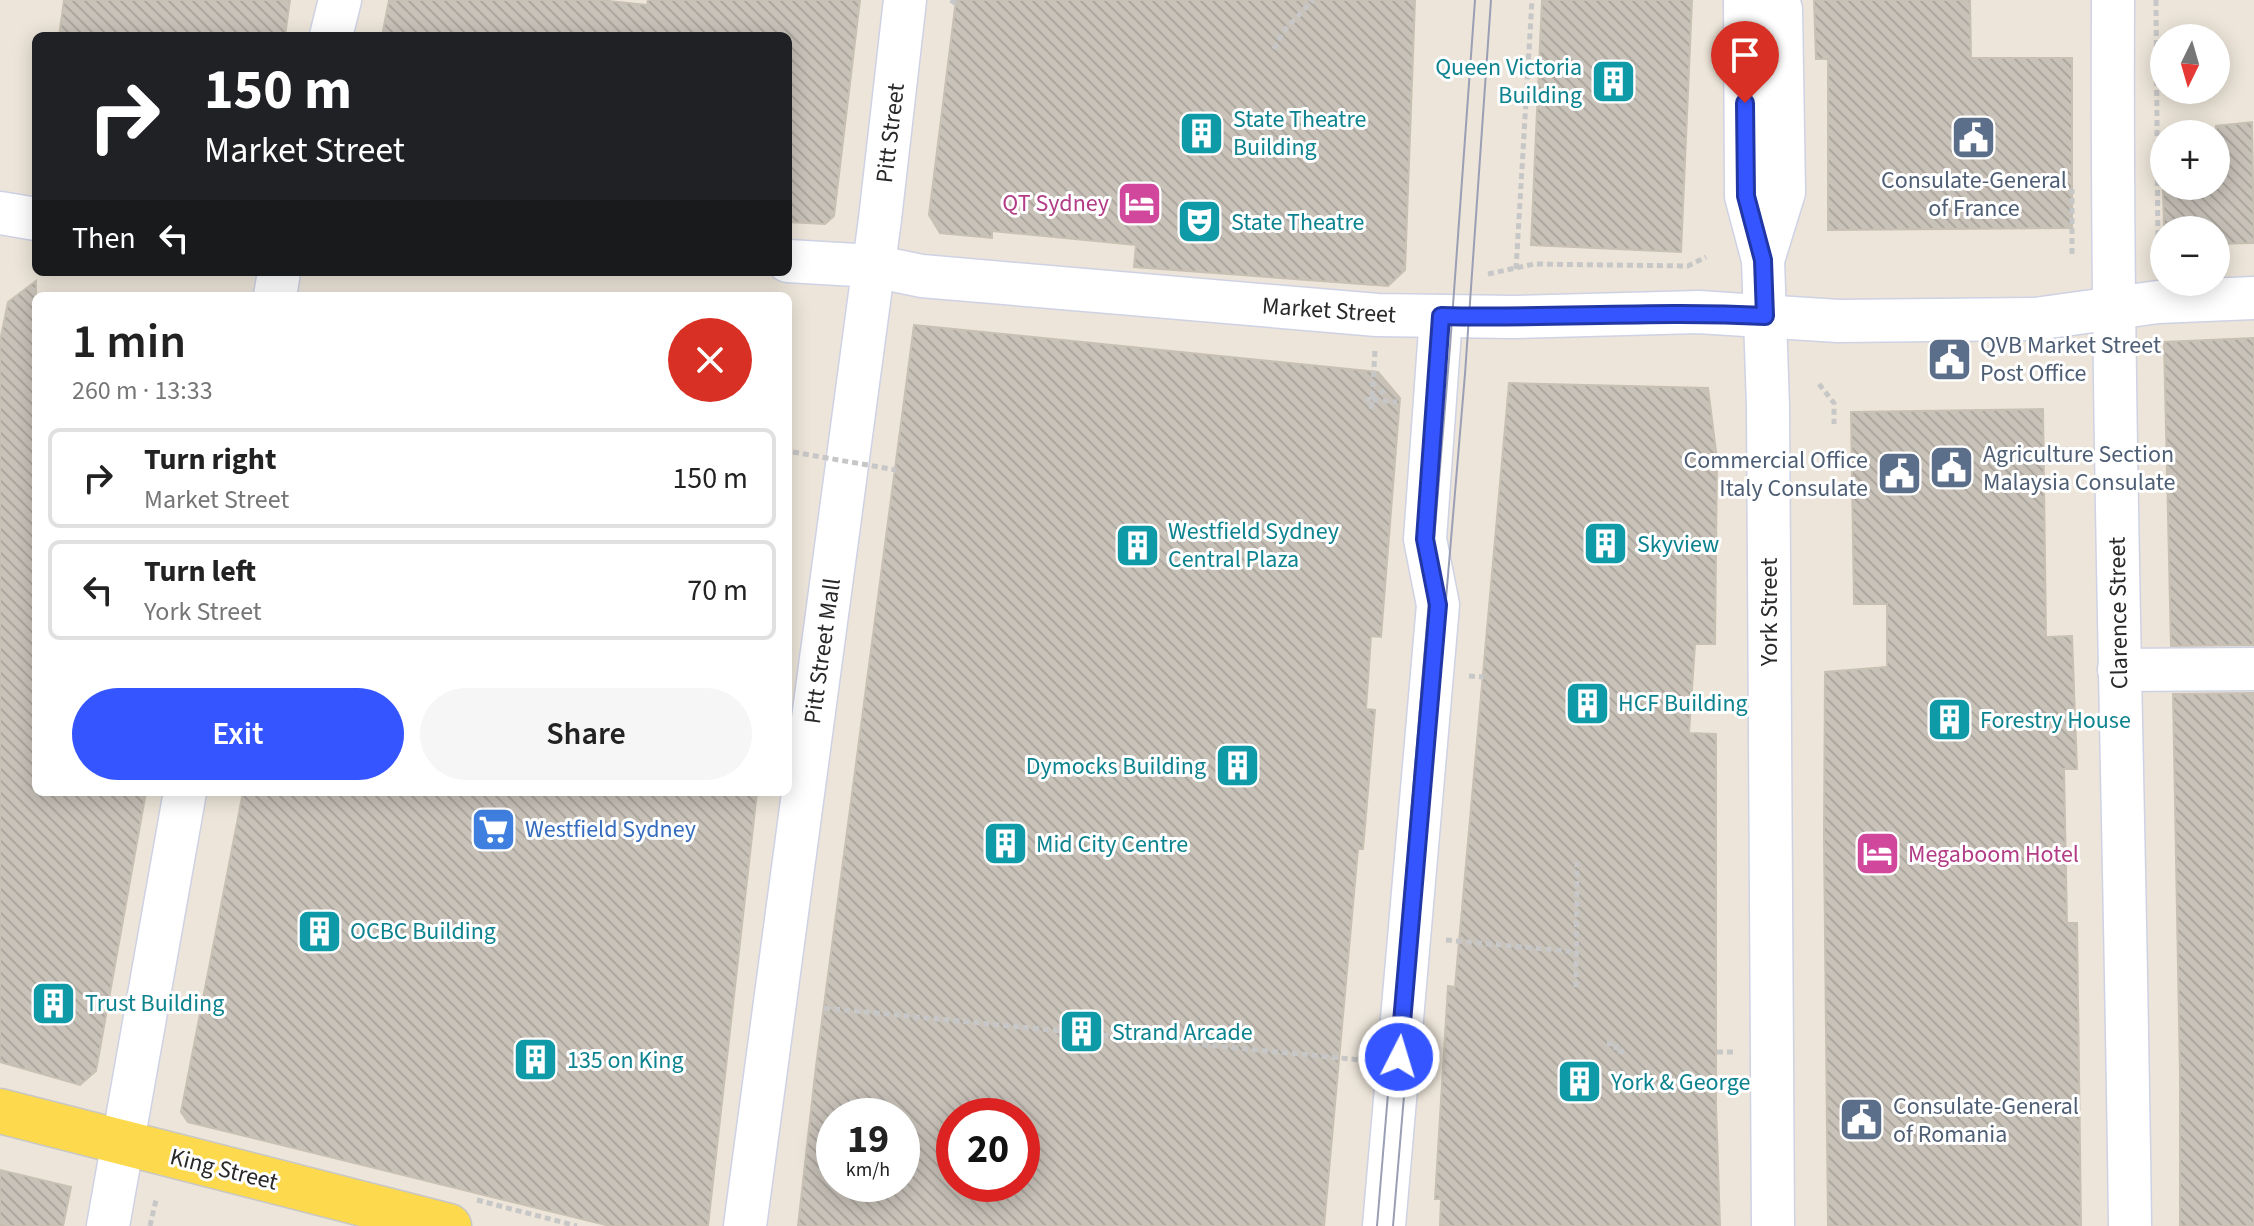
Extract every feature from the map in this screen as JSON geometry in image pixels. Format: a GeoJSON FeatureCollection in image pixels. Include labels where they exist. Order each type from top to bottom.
{"type":"FeatureCollection","features":[{"type":"Feature","properties":{"kind":"main road","name":"King Street"},"geometry":{"type":"LineString","coordinates":[[0,1111],[449,1226]]}},
{"type":"Feature","properties":{"kind":"street"},"geometry":{"type":"LineString","coordinates":[[332,32],[340,0]]}},
{"type":"Feature","properties":{"kind":"street","name":"Pitt Street"},"geometry":{"type":"LineString","coordinates":[[873,266],[905,0]]}},
{"type":"Feature","properties":{"kind":"street","name":"Clarence Street"},"geometry":{"type":"LineString","coordinates":[[2113,0],[2112,308],[2125,821],[2130,1226]]}},
{"type":"Feature","properties":{"kind":"street","name":"York Street"},"geometry":{"type":"LineString","coordinates":[[1763,5],[1746,196],[1763,260],[1768,416],[1773,1226]]}},
{"type":"Feature","properties":{"kind":"street"},"geometry":{"type":"LineString","coordinates":[[0,213],[32,218]]}},
{"type":"Feature","properties":{"kind":"street","name":"Market Street"},"geometry":{"type":"LineString","coordinates":[[792,261],[873,266],[922,276],[1377,315],[1513,317],[1698,312],[1838,321],[2035,319],[2158,302],[2254,298]]}},
{"type":"Feature","properties":{"kind":"street","name":"Pitt Street Mall"},"geometry":{"type":"LineString","coordinates":[[745,1226],[873,266]]}},
{"type":"Feature","properties":{"kind":"street"},"geometry":{"type":"LineString","coordinates":[[1384,1226],[1438,605],[1425,539],[1441,316]]}},
{"type":"Feature","properties":{"kind":"street"},"geometry":{"type":"LineString","coordinates":[[2119,670],[2254,669]]}},
{"type":"Feature","properties":{"kind":"street"},"geometry":{"type":"LineString","coordinates":[[108,1226],[184,796]]}},
{"type":"Feature","properties":{"kind":"path"},"geometry":{"type":"LineString","coordinates":[[1274,49],[1283,32],[1313,0]]}},
{"type":"Feature","properties":{"kind":"path"},"geometry":{"type":"LineString","coordinates":[[1516,269],[1532,0]]}},
{"type":"Feature","properties":{"kind":"path"},"geometry":{"type":"LineString","coordinates":[[2156,0],[2158,216]]}},
{"type":"Feature","properties":{"kind":"path"},"geometry":{"type":"LineString","coordinates":[[1488,274],[1534,264],[1688,266],[1706,257]]}},
{"type":"Feature","properties":{"kind":"path"},"geometry":{"type":"LineString","coordinates":[[1371,409],[1368,400],[1375,351]]}},
{"type":"Feature","properties":{"kind":"path"},"geometry":{"type":"LineString","coordinates":[[1819,384],[1834,403],[1834,424]]}},
{"type":"Feature","properties":{"kind":"path"},"geometry":{"type":"LineString","coordinates":[[1368,400],[1386,389]]}},
{"type":"Feature","properties":{"kind":"path"},"geometry":{"type":"LineString","coordinates":[[1368,400],[1406,402]]}},
{"type":"Feature","properties":{"kind":"path"},"geometry":{"type":"LineString","coordinates":[[793,452],[896,470]]}},
{"type":"Feature","properties":{"kind":"path"},"geometry":{"type":"LineString","coordinates":[[1576,987],[1577,862]]}},
{"type":"Feature","properties":{"kind":"path"},"geometry":{"type":"LineString","coordinates":[[1437,939],[1577,952]]}},
{"type":"Feature","properties":{"kind":"path"},"geometry":{"type":"LineString","coordinates":[[824,1008],[1361,1060]]}},
{"type":"Feature","properties":{"kind":"path"},"geometry":{"type":"LineString","coordinates":[[1607,1044],[1616,1043],[1616,1052],[1627,1051]]}},
{"type":"Feature","properties":{"kind":"path"},"geometry":{"type":"LineString","coordinates":[[150,1226],[156,1200]]}},
{"type":"Feature","properties":{"kind":"building"},"geometry":{"type":"Polygon","coordinates":[[[64,0],[290,0],[286,32],[60,32],[64,0]]]}},
{"type":"Feature","properties":{"kind":"building"},"geometry":{"type":"Polygon","coordinates":[[[389,0],[599,0],[647,5],[648,0],[860,0],[834,216],[825,224],[792,222],[792,32],[383,32],[389,0]]]}},
{"type":"Feature","properties":{"kind":"building"},"geometry":{"type":"Polygon","coordinates":[[[956,0],[1415,0],[1405,270],[1388,286],[1134,267],[1136,245],[992,231],[992,238],[940,233],[929,215],[956,0]]]}},
{"type":"Feature","properties":{"kind":"building","name":"Queen Victoria Building"},"geometry":{"type":"Polygon","coordinates":[[[1542,0],[1692,0],[1681,252],[1531,245],[1542,0]]]}},
{"type":"Feature","properties":{"kind":"building"},"geometry":{"type":"Polygon","coordinates":[[[1814,0],[1970,0],[1971,58],[2072,58],[2072,228],[1828,230],[1828,59],[1816,59],[1814,0]]]}},
{"type":"Feature","properties":{"kind":"building"},"geometry":{"type":"Polygon","coordinates":[[[2252,122],[2254,243],[2230,244],[2230,216],[2164,216],[2163,200],[2230,200],[2230,124],[2252,122]]]}},
{"type":"Feature","properties":{"kind":"building"},"geometry":{"type":"Polygon","coordinates":[[[36,281],[36,292],[32,292],[32,796],[145,796],[96,1071],[80,1085],[0,1062],[0,341],[8,302],[36,281]]]}},
{"type":"Feature","properties":{"kind":"building"},"geometry":{"type":"Polygon","coordinates":[[[914,325],[1378,372],[1400,398],[1381,637],[1371,636],[1366,709],[1375,710],[1363,849],[1358,849],[1324,1226],[798,1226],[816,1066],[914,325]]]}},
{"type":"Feature","properties":{"kind":"building"},"geometry":{"type":"Polygon","coordinates":[[[2254,338],[2253,645],[2171,646],[2164,342],[2254,338]]]}},
{"type":"Feature","properties":{"kind":"building"},"geometry":{"type":"Polygon","coordinates":[[[1509,383],[1708,388],[1717,459],[1715,644],[1695,644],[1689,733],[1716,734],[1716,1106],[1720,1226],[1440,1226],[1441,1199],[1435,1199],[1448,986],[1455,987],[1509,383]]]}},
{"type":"Feature","properties":{"kind":"building"},"geometry":{"type":"Polygon","coordinates":[[[2043,409],[2046,637],[2072,636],[2077,769],[2064,769],[2067,923],[2077,923],[2081,1226],[1828,1226],[1825,672],[1887,667],[1887,604],[1854,604],[1851,412],[2043,409]]]}},
{"type":"Feature","properties":{"kind":"building"},"geometry":{"type":"Polygon","coordinates":[[[2254,693],[2254,1226],[2180,1226],[2173,694],[2254,693]]]}},
{"type":"Feature","properties":{"kind":"building"},"geometry":{"type":"Polygon","coordinates":[[[242,796],[757,796],[708,1226],[610,1226],[188,1122],[181,1112],[242,796]]]}},
{"type":"Feature","properties":{"kind":"building"},"geometry":{"type":"Polygon","coordinates":[[[0,1170],[71,1187],[63,1226],[0,1226],[0,1170]]]}},
{"type":"Feature","properties":{"kind":"tram line"},"geometry":{"type":"LineString","coordinates":[[1377,1226],[1450,347],[1475,0]]}},
{"type":"Feature","properties":{"kind":"tram line"},"geometry":{"type":"LineString","coordinates":[[1393,1226],[1465,374],[1491,0]]}},
{"type":"Feature","properties":{"kind":"place","name":"Queen Victoria Building"},"geometry":{"type":"Point","coordinates":[1613,81]}},
{"type":"Feature","properties":{"kind":"place","name":"State Theatre Building"},"geometry":{"type":"Point","coordinates":[1202,133]}},
{"type":"Feature","properties":{"kind":"place","name":"Consulate-General of France"},"geometry":{"type":"Point","coordinates":[1974,138]}},
{"type":"Feature","properties":{"kind":"place","name":"QT Sydney"},"geometry":{"type":"Point","coordinates":[1140,203]}},
{"type":"Feature","properties":{"kind":"place","name":"State Theatre"},"geometry":{"type":"Point","coordinates":[1200,222]}},
{"type":"Feature","properties":{"kind":"place","name":"QVB Market Street Post Office"},"geometry":{"type":"Point","coordinates":[1949,359]}},
{"type":"Feature","properties":{"kind":"place","name":"Agriculture Section Malaysia Consulate"},"geometry":{"type":"Point","coordinates":[1952,468]}},
{"type":"Feature","properties":{"kind":"place","name":"Commercial Office Italy Consulate"},"geometry":{"type":"Point","coordinates":[1899,474]}},
{"type":"Feature","properties":{"kind":"place","name":"Skyview"},"geometry":{"type":"Point","coordinates":[1606,544]}},
{"type":"Feature","properties":{"kind":"place","name":"Westfield Sydney Central Plaza"},"geometry":{"type":"Point","coordinates":[1137,545]}},
{"type":"Feature","properties":{"kind":"place","name":"HCF Building"},"geometry":{"type":"Point","coordinates":[1587,703]}},
{"type":"Feature","properties":{"kind":"place","name":"Forestry House"},"geometry":{"type":"Point","coordinates":[1949,720]}},
{"type":"Feature","properties":{"kind":"place","name":"Dymocks Building"},"geometry":{"type":"Point","coordinates":[1237,766]}},
{"type":"Feature","properties":{"kind":"place","name":"Westfield Sydney"},"geometry":{"type":"Point","coordinates":[494,829]}},
{"type":"Feature","properties":{"kind":"place","name":"Mid City Centre"},"geometry":{"type":"Point","coordinates":[1005,844]}},
{"type":"Feature","properties":{"kind":"place","name":"Megaboom Hotel"},"geometry":{"type":"Point","coordinates":[1877,854]}},
{"type":"Feature","properties":{"kind":"place","name":"OCBC Building"},"geometry":{"type":"Point","coordinates":[319,931]}},
{"type":"Feature","properties":{"kind":"place","name":"Trust Building"},"geometry":{"type":"Point","coordinates":[54,1003]}},
{"type":"Feature","properties":{"kind":"place","name":"Strand Arcade"},"geometry":{"type":"Point","coordinates":[1081,1032]}},
{"type":"Feature","properties":{"kind":"place","name":"135 on King"},"geometry":{"type":"Point","coordinates":[536,1060]}},
{"type":"Feature","properties":{"kind":"place","name":"York & George"},"geometry":{"type":"Point","coordinates":[1580,1082]}},
{"type":"Feature","properties":{"kind":"place","name":"Consulate-General of Romania"},"geometry":{"type":"Point","coordinates":[1862,1120]}},
{"type":"Feature","properties":{"kind":"route"},"geometry":{"type":"LineString","coordinates":[[1399,1057],[1438,605],[1425,539],[1441,316],[1698,312],[1765,316],[1763,260],[1746,196],[1745,103]]}}]}
